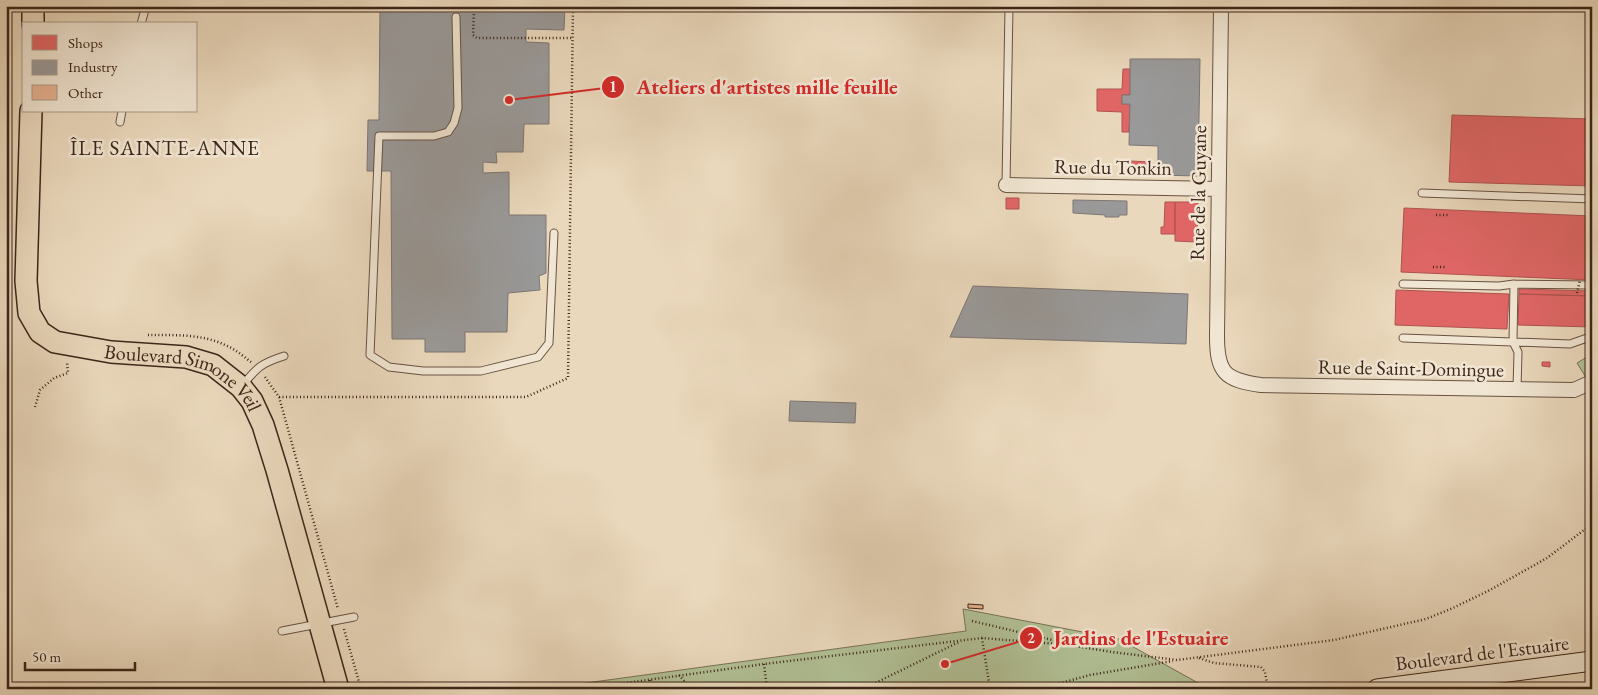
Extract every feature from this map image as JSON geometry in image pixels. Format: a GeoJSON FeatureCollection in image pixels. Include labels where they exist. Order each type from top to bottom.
{"type":"FeatureCollection","features":[{"type":"Feature","properties":{"kind":"main road"},"geometry":{"type":"LineString","coordinates":[[33,6],[33,22]]}},
{"type":"Feature","properties":{"kind":"main road","name":"Boulevard Simone Veil"},"geometry":{"type":"LineString","coordinates":[[31,112],[26,281],[29,313],[40,332],[55,342],[110,352],[186,357],[212,365],[241,387],[252,401],[263,425],[338,689]]}},
{"type":"Feature","properties":{"kind":"main road","name":"Boulevard de l'Estuaire"},"geometry":{"type":"LineString","coordinates":[[1377,689],[1592,661]]}},
{"type":"Feature","properties":{"kind":"street","name":"Rue de la Guyane"},"geometry":{"type":"LineString","coordinates":[[1221,6],[1217,350],[1218,362],[1230,376]]}},
{"type":"Feature","properties":{"kind":"street","name":"Rue du Tonkin"},"geometry":{"type":"LineString","coordinates":[[1006,185],[1218,189]]}},
{"type":"Feature","properties":{"kind":"street","name":"Rue de Saint-Domingue"},"geometry":{"type":"LineString","coordinates":[[1230,376],[1244,383],[1261,385],[1574,390],[1592,382]]}},
{"type":"Feature","properties":{"kind":"street"},"geometry":{"type":"LineString","coordinates":[[1569,664],[1592,672]]}},
{"type":"Feature","properties":{"kind":"lane"},"geometry":{"type":"LineString","coordinates":[[142,22],[146,6]]}},
{"type":"Feature","properties":{"kind":"lane"},"geometry":{"type":"LineString","coordinates":[[1006,185],[1009,6]]}},
{"type":"Feature","properties":{"kind":"lane"},"geometry":{"type":"LineString","coordinates":[[456,17],[458,108],[454,123],[448,132],[434,136],[379,136],[370,355],[389,367],[423,371],[481,371],[538,356],[549,343],[554,233]]}},
{"type":"Feature","properties":{"kind":"lane"},"geometry":{"type":"LineString","coordinates":[[120,122],[122,112]]}},
{"type":"Feature","properties":{"kind":"lane"},"geometry":{"type":"LineString","coordinates":[[1422,193],[1592,199]]}},
{"type":"Feature","properties":{"kind":"lane"},"geometry":{"type":"LineString","coordinates":[[1404,284],[1592,285]]}},
{"type":"Feature","properties":{"kind":"lane"},"geometry":{"type":"LineString","coordinates":[[1514,284],[1513,342],[1518,352],[1516,389]]}},
{"type":"Feature","properties":{"kind":"lane"},"geometry":{"type":"LineString","coordinates":[[1402,338],[1570,344],[1587,338]]}},
{"type":"Feature","properties":{"kind":"lane"},"geometry":{"type":"LineString","coordinates":[[241,387],[257,367],[270,360],[284,356]]}},
{"type":"Feature","properties":{"kind":"lane"},"geometry":{"type":"LineString","coordinates":[[282,630],[320,625],[354,617]]}},
{"type":"Feature","properties":{"kind":"path"},"geometry":{"type":"LineString","coordinates":[[478,6],[475,6],[474,10],[474,35],[477,38],[572,38]]}},
{"type":"Feature","properties":{"kind":"path"},"geometry":{"type":"LineString","coordinates":[[279,397],[526,397],[568,378],[573,6]]}},
{"type":"Feature","properties":{"kind":"path"},"geometry":{"type":"LineString","coordinates":[[1436,215],[1448,215]]}},
{"type":"Feature","properties":{"kind":"path"},"geometry":{"type":"LineString","coordinates":[[1433,267],[1445,267]]}},
{"type":"Feature","properties":{"kind":"path"},"geometry":{"type":"LineString","coordinates":[[1577,293],[1580,280]]}},
{"type":"Feature","properties":{"kind":"path"},"geometry":{"type":"LineString","coordinates":[[35,406],[40,390],[54,378],[68,373]]}},
{"type":"Feature","properties":{"kind":"path"},"geometry":{"type":"LineString","coordinates":[[1039,689],[1090,675],[1177,660],[1334,640],[1426,619],[1490,590],[1547,558],[1592,524]]}},
{"type":"Feature","properties":{"kind":"path"},"geometry":{"type":"LineString","coordinates":[[972,621],[1112,652],[1177,660]]}},
{"type":"Feature","properties":{"kind":"path"},"geometry":{"type":"LineString","coordinates":[[582,689],[764,664],[982,638],[1070,644]]}},
{"type":"Feature","properties":{"kind":"path"},"geometry":{"type":"LineString","coordinates":[[982,638],[990,689]]}},
{"type":"Feature","properties":{"kind":"path"},"geometry":{"type":"LineString","coordinates":[[863,689],[962,640]]}},
{"type":"Feature","properties":{"kind":"path"},"geometry":{"type":"LineString","coordinates":[[1198,657],[1214,663],[1261,667],[1265,672],[1268,689]]}},
{"type":"Feature","properties":{"kind":"path"},"geometry":{"type":"LineString","coordinates":[[764,664],[767,689]]}},
{"type":"Feature","properties":{"kind":"path"},"geometry":{"type":"LineString","coordinates":[[679,675],[691,689]]}},
{"type":"Feature","properties":{"kind":"path"},"geometry":{"type":"LineString","coordinates":[[650,680],[651,689]]}},
{"type":"Feature","properties":{"kind":"green space"},"geometry":{"type":"Polygon","coordinates":[[[1592,354],[1592,387],[1577,363],[1592,354]]]}},
{"type":"Feature","properties":{"kind":"green space"},"geometry":{"type":"Polygon","coordinates":[[[963,609],[1119,639],[1209,689],[542,689],[966,631],[963,609]]]}},
{"type":"Feature","properties":{"kind":"building: Shops"},"geometry":{"type":"Polygon","coordinates":[[[1123,69],[1130,69],[1130,95],[1122,95],[1122,104],[1130,104],[1129,132],[1122,132],[1122,112],[1097,111],[1097,89],[1122,89],[1123,69]]]}},
{"type":"Feature","properties":{"kind":"building: Shops"},"geometry":{"type":"Polygon","coordinates":[[[1452,115],[1592,119],[1592,186],[1449,182],[1452,115]]]}},
{"type":"Feature","properties":{"kind":"building: Shops"},"geometry":{"type":"Polygon","coordinates":[[[1130,161],[1152,162],[1152,172],[1130,172],[1130,161]]]}},
{"type":"Feature","properties":{"kind":"building: Shops"},"geometry":{"type":"Polygon","coordinates":[[[1006,198],[1019,198],[1019,209],[1006,209],[1006,198]]]}},
{"type":"Feature","properties":{"kind":"building: Shops"},"geometry":{"type":"Polygon","coordinates":[[[1165,202],[1175,202],[1175,234],[1161,234],[1161,227],[1164,227],[1165,202]]]}},
{"type":"Feature","properties":{"kind":"building: Shops"},"geometry":{"type":"Polygon","coordinates":[[[1175,202],[1198,202],[1197,242],[1175,241],[1175,202]]]}},
{"type":"Feature","properties":{"kind":"building: Shops"},"geometry":{"type":"Polygon","coordinates":[[[1404,208],[1592,216],[1592,280],[1401,272],[1404,208]]]}},
{"type":"Feature","properties":{"kind":"building: Shops"},"geometry":{"type":"Polygon","coordinates":[[[1519,289],[1592,291],[1592,296],[1519,294],[1519,289]]]}},
{"type":"Feature","properties":{"kind":"building: Shops"},"geometry":{"type":"Polygon","coordinates":[[[1396,290],[1509,294],[1507,329],[1395,325],[1396,290]]]}},
{"type":"Feature","properties":{"kind":"building: Shops"},"geometry":{"type":"Polygon","coordinates":[[[1519,294],[1592,296],[1592,327],[1518,325],[1519,294]]]}},
{"type":"Feature","properties":{"kind":"building: Shops"},"geometry":{"type":"Polygon","coordinates":[[[1542,362],[1550,362],[1550,367],[1542,366],[1542,362]]]}},
{"type":"Feature","properties":{"kind":"building: Industry"},"geometry":{"type":"Polygon","coordinates":[[[380,6],[565,6],[564,30],[526,29],[526,42],[549,43],[549,124],[524,124],[523,152],[496,152],[497,163],[483,162],[483,173],[509,172],[509,215],[546,215],[546,273],[539,276],[540,290],[508,293],[507,332],[465,332],[465,352],[425,352],[425,339],[392,339],[391,171],[367,171],[368,120],[379,120],[380,6]]]}},
{"type":"Feature","properties":{"kind":"building: Industry"},"geometry":{"type":"Polygon","coordinates":[[[1130,59],[1200,59],[1198,176],[1158,175],[1158,146],[1129,145],[1130,104],[1122,104],[1122,95],[1130,95],[1130,59]]]}},
{"type":"Feature","properties":{"kind":"building: Industry"},"geometry":{"type":"Polygon","coordinates":[[[1073,200],[1127,201],[1127,215],[1105,217],[1105,215],[1073,213],[1073,200]]]}},
{"type":"Feature","properties":{"kind":"building: Industry"},"geometry":{"type":"Polygon","coordinates":[[[973,286],[1188,294],[1186,344],[950,337],[973,286]]]}},
{"type":"Feature","properties":{"kind":"building: Industry"},"geometry":{"type":"Polygon","coordinates":[[[790,401],[856,403],[855,423],[789,421],[790,401]]]}},
{"type":"Feature","properties":{"kind":"building: Other"},"geometry":{"type":"Polygon","coordinates":[[[968,604],[983,605],[983,609],[968,608],[968,604]]]}},
{"type":"Feature","properties":{"kind":"place","name":"Ateliers d'artistes mille feuille"},"geometry":{"type":"Point","coordinates":[509,100]}},
{"type":"Feature","properties":{"kind":"place","name":"Jardins de l'Estuaire"},"geometry":{"type":"Point","coordinates":[945,664]}},
{"type":"Feature","properties":{"kind":"district","name":"ÎLE SAINTE-ANNE"},"geometry":{"type":"Point","coordinates":[165,147]}}]}
